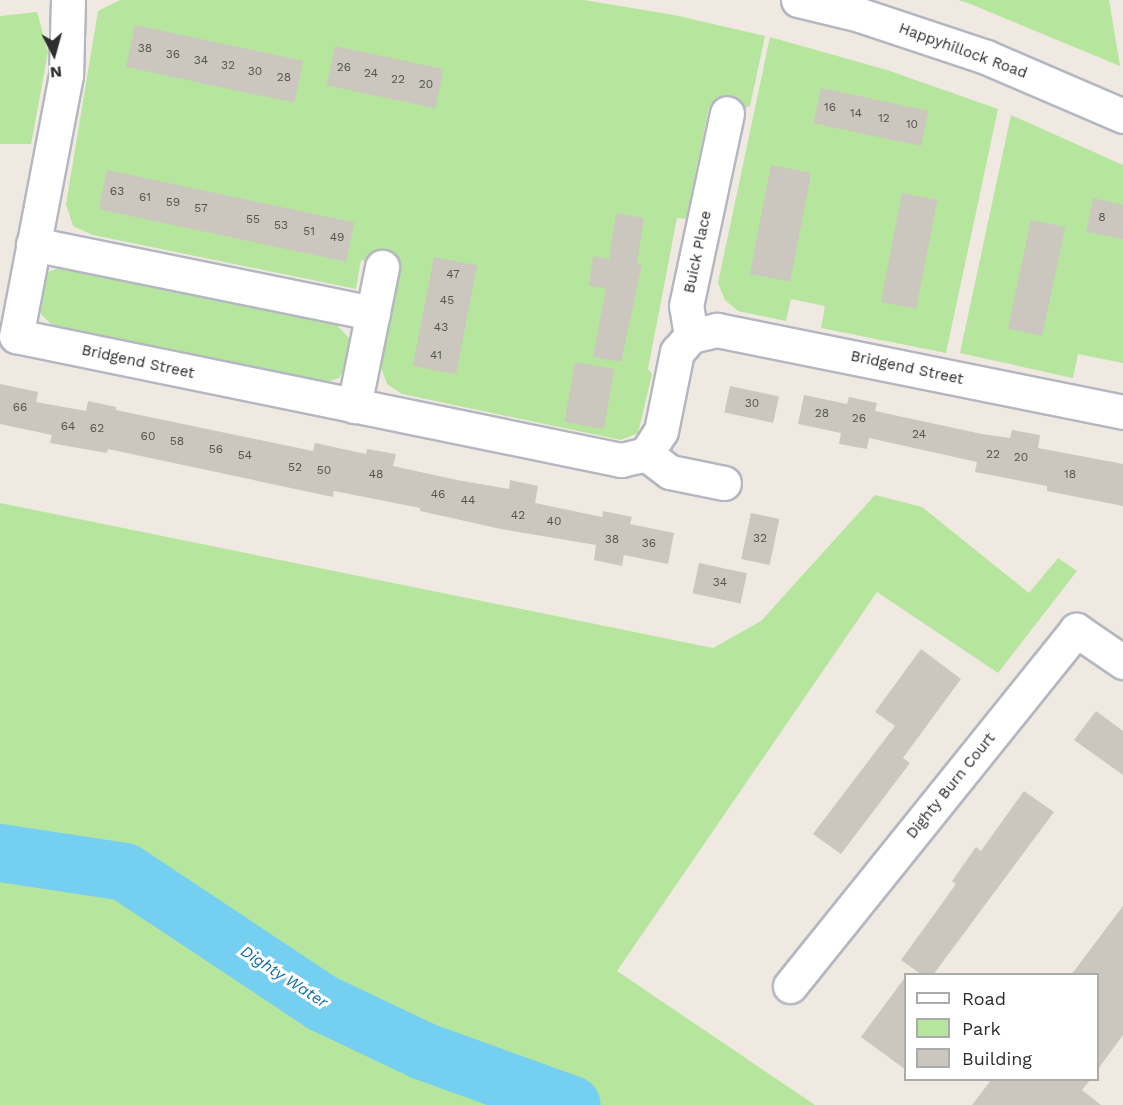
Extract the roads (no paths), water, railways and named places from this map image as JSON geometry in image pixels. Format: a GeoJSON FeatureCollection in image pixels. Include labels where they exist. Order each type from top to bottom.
{"type":"FeatureCollection","features":[{"type":"Feature","properties":{"kind":"street","name":"Bridgend Street"},"geometry":{"type":"LineString","coordinates":[[68,0],[66,75],[16,336],[621,460],[646,454]]}},
{"type":"Feature","properties":{"kind":"street","name":"Happyhillock Road"},"geometry":{"type":"LineString","coordinates":[[798,0],[860,15],[986,57],[1123,116]]}},
{"type":"Feature","properties":{"kind":"street","name":"Buick Place"},"geometry":{"type":"LineString","coordinates":[[691,336],[686,306],[727,113]]}},
{"type":"Feature","properties":{"kind":"street"},"geometry":{"type":"LineString","coordinates":[[33,244],[373,313]]}},
{"type":"Feature","properties":{"kind":"street"},"geometry":{"type":"LineString","coordinates":[[354,406],[382,267]]}},
{"type":"Feature","properties":{"kind":"street","name":"Bridgend Street"},"geometry":{"type":"LineString","coordinates":[[691,336],[717,330],[1123,412]]}},
{"type":"Feature","properties":{"kind":"street"},"geometry":{"type":"LineString","coordinates":[[691,336],[677,352],[661,431],[646,454],[670,472],[724,483]]}},
{"type":"Feature","properties":{"kind":"street","name":"Dighty Burn Court"},"geometry":{"type":"LineString","coordinates":[[790,986],[1076,630],[1123,662]]}},
{"type":"Feature","properties":{"kind":"waterway","name":"Dighty Water"},"geometry":{"type":"LineString","coordinates":[[0,853],[125,872],[322,1003],[423,1051],[572,1105]]}}]}
